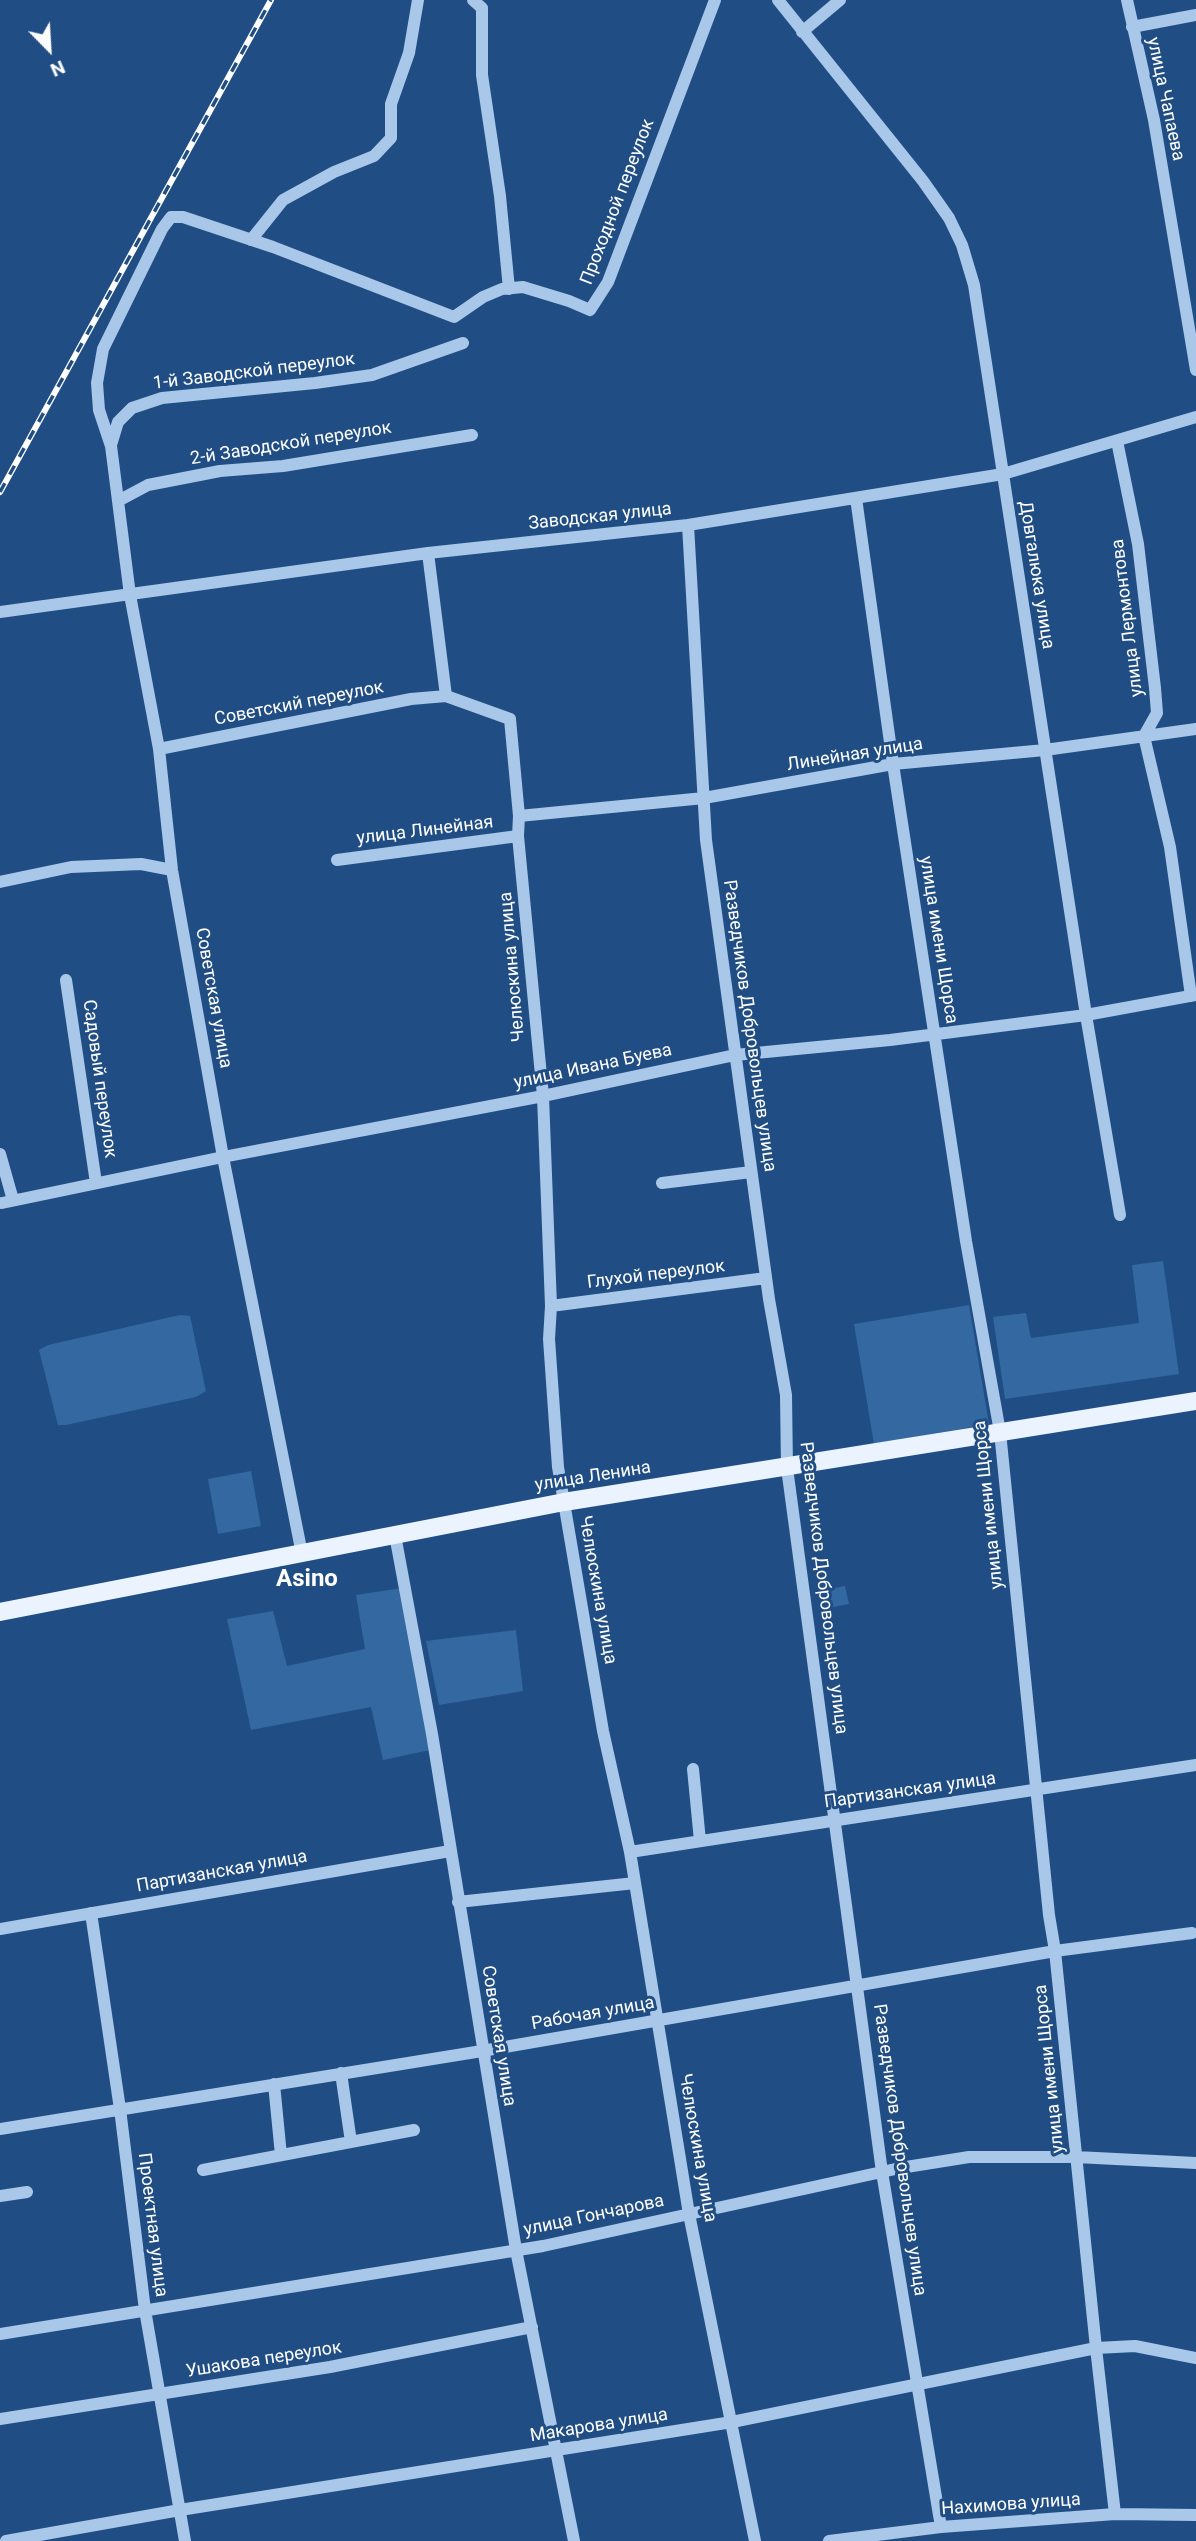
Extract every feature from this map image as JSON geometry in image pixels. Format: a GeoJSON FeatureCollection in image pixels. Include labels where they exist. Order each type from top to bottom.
{"type":"FeatureCollection","features":[{"type":"Feature","properties":{"kind":"main road","name":"улица Ленина"},"geometry":{"type":"LineString","coordinates":[[0,1612],[564,1503],[1196,1401]]}},
{"type":"Feature","properties":{"kind":"street"},"geometry":{"type":"LineString","coordinates":[[251,240],[283,200],[334,172],[374,156],[391,138],[391,104],[409,53],[418,0]]}},
{"type":"Feature","properties":{"kind":"street"},"geometry":{"type":"LineString","coordinates":[[473,0],[482,8],[482,75],[500,196],[509,289]]}},
{"type":"Feature","properties":{"kind":"street","name":"Проходной переулок"},"geometry":{"type":"LineString","coordinates":[[171,217],[183,217],[251,240],[454,317],[483,296],[523,287],[590,310],[608,282],[715,0]]}},
{"type":"Feature","properties":{"kind":"street","name":"Довгалюка улица"},"geometry":{"type":"LineString","coordinates":[[778,0],[923,181],[949,218],[962,245],[974,285],[1086,1014],[1120,1214]]}},
{"type":"Feature","properties":{"kind":"street"},"geometry":{"type":"LineString","coordinates":[[802,32],[840,0]]}},
{"type":"Feature","properties":{"kind":"street","name":"улица Чапаева"},"geometry":{"type":"LineString","coordinates":[[1127,0],[1154,120],[1196,370]]}},
{"type":"Feature","properties":{"kind":"street"},"geometry":{"type":"LineString","coordinates":[[1132,27],[1196,15]]}},
{"type":"Feature","properties":{"kind":"street","name":"Советская улица"},"geometry":{"type":"LineString","coordinates":[[171,217],[162,229],[103,349],[97,383],[98,401],[111,446],[130,595],[159,749],[172,870],[223,1157],[302,1553]]}},
{"type":"Feature","properties":{"kind":"street","name":"1-й Заводской переулок"},"geometry":{"type":"LineString","coordinates":[[111,446],[118,422],[132,408],[162,397],[372,375],[463,343]]}},
{"type":"Feature","properties":{"kind":"street","name":"Заводская улица"},"geometry":{"type":"LineString","coordinates":[[0,612],[428,553],[688,525],[856,498],[1003,474],[1196,417]]}},
{"type":"Feature","properties":{"kind":"street","name":"2-й Заводской переулок"},"geometry":{"type":"LineString","coordinates":[[118,501],[148,485],[220,471],[283,466],[472,435]]}},
{"type":"Feature","properties":{"kind":"street","name":"улица Лермонтова"},"geometry":{"type":"LineString","coordinates":[[1117,441],[1138,544],[1155,688],[1157,713],[1144,736]]}},
{"type":"Feature","properties":{"kind":"street","name":"улица имени Щорса"},"geometry":{"type":"LineString","coordinates":[[856,498],[893,764],[966,1241],[1000,1432],[1049,1915],[1115,2514]]}},
{"type":"Feature","properties":{"kind":"street","name":"Разведчиков Добровольцев улица"},"geometry":{"type":"LineString","coordinates":[[688,525],[706,840],[766,1278],[786,1395],[787,1468],[882,2172],[941,2527]]}},
{"type":"Feature","properties":{"kind":"street"},"geometry":{"type":"LineString","coordinates":[[428,553],[446,696]]}},
{"type":"Feature","properties":{"kind":"street","name":"Советский переулок"},"geometry":{"type":"LineString","coordinates":[[159,749],[411,699],[446,696]]}},
{"type":"Feature","properties":{"kind":"street","name":"Челюскина улица"},"geometry":{"type":"LineString","coordinates":[[446,696],[510,719],[519,816],[518,836],[543,1096],[551,1306],[549,1339],[556,1441],[564,1503],[603,1731],[630,1852],[689,2214],[755,2541]]}},
{"type":"Feature","properties":{"kind":"street","name":"Линейная улица"},"geometry":{"type":"LineString","coordinates":[[519,816],[704,798],[893,764],[1045,750],[1196,729]]}},
{"type":"Feature","properties":{"kind":"street"},"geometry":{"type":"LineString","coordinates":[[1144,736],[1170,847],[1193,996]]}},
{"type":"Feature","properties":{"kind":"street","name":"улица Линейная"},"geometry":{"type":"LineString","coordinates":[[337,860],[518,836]]}},
{"type":"Feature","properties":{"kind":"street"},"geometry":{"type":"LineString","coordinates":[[0,882],[71,867],[141,864],[172,870]]}},
{"type":"Feature","properties":{"kind":"street","name":"Садовый переулок"},"geometry":{"type":"LineString","coordinates":[[66,980],[96,1183]]}},
{"type":"Feature","properties":{"kind":"street","name":"улица Ивана Буева"},"geometry":{"type":"LineString","coordinates":[[0,1154],[7,1202],[223,1157],[543,1096],[735,1055],[890,1040],[1086,1014],[1193,996]]}},
{"type":"Feature","properties":{"kind":"street"},"geometry":{"type":"LineString","coordinates":[[662,1183],[751,1172]]}},
{"type":"Feature","properties":{"kind":"street","name":"Глухой переулок"},"geometry":{"type":"LineString","coordinates":[[551,1306],[766,1278]]}},
{"type":"Feature","properties":{"kind":"street","name":"Советская улица"},"geometry":{"type":"LineString","coordinates":[[395,1535],[432,1734],[516,2250],[574,2541]]}},
{"type":"Feature","properties":{"kind":"street","name":"Партизанская улица"},"geometry":{"type":"LineString","coordinates":[[630,1852],[1196,1765]]}},
{"type":"Feature","properties":{"kind":"street"},"geometry":{"type":"LineString","coordinates":[[693,1769],[700,1841]]}},
{"type":"Feature","properties":{"kind":"street","name":"Партизанская улица"},"geometry":{"type":"LineString","coordinates":[[0,1928],[450,1850]]}},
{"type":"Feature","properties":{"kind":"street"},"geometry":{"type":"LineString","coordinates":[[458,1902],[635,1883]]}},
{"type":"Feature","properties":{"kind":"street","name":"Проектная улица"},"geometry":{"type":"LineString","coordinates":[[91,1913],[120,2109],[145,2310],[185,2541]]}},
{"type":"Feature","properties":{"kind":"street","name":"Рабочая улица"},"geometry":{"type":"LineString","coordinates":[[0,2129],[482,2051],[1055,1951],[1192,1933]]}},
{"type":"Feature","properties":{"kind":"street"},"geometry":{"type":"LineString","coordinates":[[341,2073],[351,2142]]}},
{"type":"Feature","properties":{"kind":"street"},"geometry":{"type":"LineString","coordinates":[[274,2084],[281,2155]]}},
{"type":"Feature","properties":{"kind":"street"},"geometry":{"type":"LineString","coordinates":[[203,2170],[414,2130]]}},
{"type":"Feature","properties":{"kind":"street","name":"улица Гончарова"},"geometry":{"type":"LineString","coordinates":[[0,2334],[543,2246],[882,2172],[970,2157],[1076,2157],[1196,2163]]}},
{"type":"Feature","properties":{"kind":"street"},"geometry":{"type":"LineString","coordinates":[[0,2196],[27,2192]]}},
{"type":"Feature","properties":{"kind":"street","name":"Ушакова переулок"},"geometry":{"type":"LineString","coordinates":[[0,2419],[330,2367],[532,2328]]}},
{"type":"Feature","properties":{"kind":"street","name":"Макарова улица"},"geometry":{"type":"LineString","coordinates":[[6,2541],[180,2510],[732,2423],[1096,2348],[1135,2346],[1196,2358]]}},
{"type":"Feature","properties":{"kind":"street","name":"Нахимова улица"},"geometry":{"type":"LineString","coordinates":[[829,2541],[941,2527],[1115,2514],[1196,2515]]}},
{"type":"Feature","properties":{"kind":"shaded area"},"geometry":{"type":"Polygon","coordinates":[[[1163,1261],[1179,1374],[1005,1399],[993,1317],[1026,1313],[1031,1338],[1139,1323],[1132,1265],[1163,1261]]]}},
{"type":"Feature","properties":{"kind":"shaded area"},"geometry":{"type":"Polygon","coordinates":[[[969,1305],[989,1424],[874,1444],[854,1324],[969,1305]]]}},
{"type":"Feature","properties":{"kind":"shaded area"},"geometry":{"type":"Polygon","coordinates":[[[180,1315],[190,1316],[206,1391],[196,1397],[58,1425],[39,1350],[48,1345],[180,1315]]]}},
{"type":"Feature","properties":{"kind":"shaded area"},"geometry":{"type":"Polygon","coordinates":[[[251,1471],[261,1526],[218,1534],[208,1479],[251,1471]]]}},
{"type":"Feature","properties":{"kind":"shaded area"},"geometry":{"type":"Polygon","coordinates":[[[845,1586],[849,1604],[823,1609],[819,1591],[845,1586]]]}},
{"type":"Feature","properties":{"kind":"shaded area"},"geometry":{"type":"Polygon","coordinates":[[[402,1588],[430,1750],[383,1760],[371,1707],[251,1730],[227,1619],[273,1611],[287,1666],[365,1649],[356,1595],[402,1588]]]}},
{"type":"Feature","properties":{"kind":"shaded area"},"geometry":{"type":"Polygon","coordinates":[[[516,1630],[523,1691],[439,1705],[426,1641],[516,1630]]]}},
{"type":"Feature","properties":{"kind":"railway"},"geometry":{"type":"LineString","coordinates":[[0,492],[271,0]]}},
{"type":"Feature","properties":{"kind":"district","name":"Asino"},"geometry":{"type":"Point","coordinates":[307,1580]}}]}
